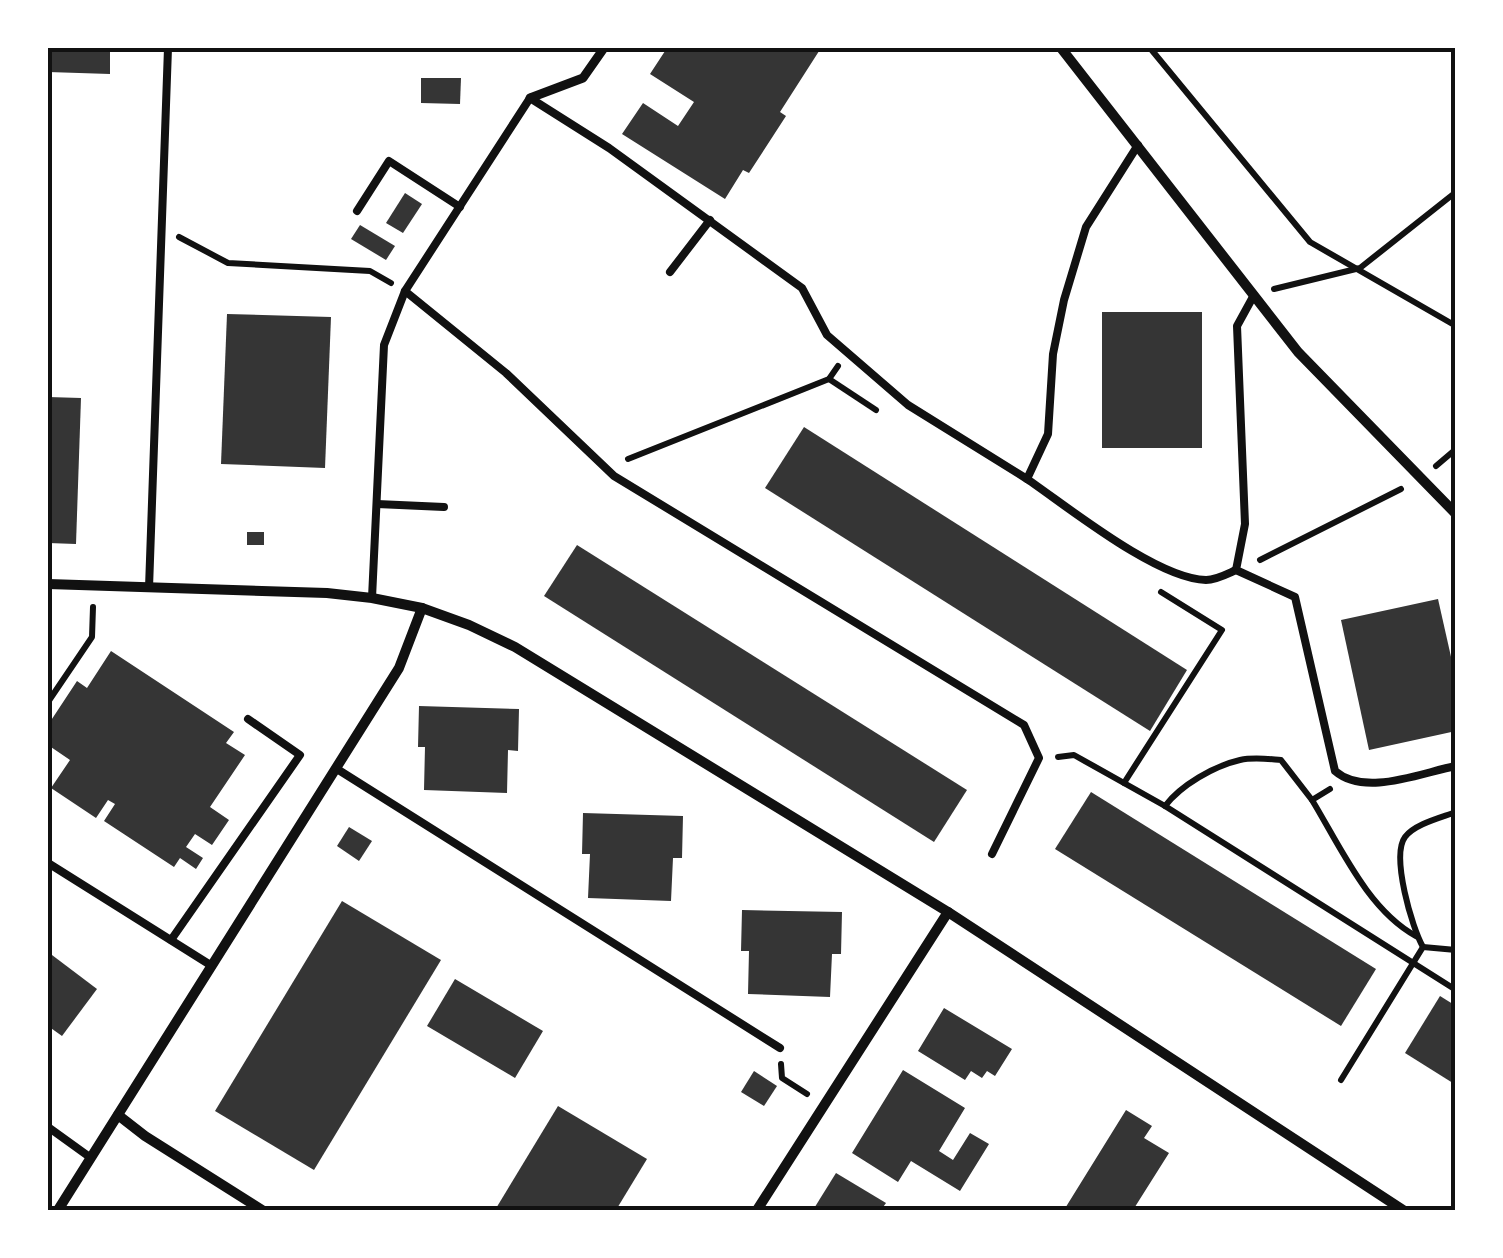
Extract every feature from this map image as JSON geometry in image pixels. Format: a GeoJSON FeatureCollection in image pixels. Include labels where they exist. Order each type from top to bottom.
{"type":"FeatureCollection","features":[{"type":"Feature","properties":{"kind":"street"},"geometry":{"type":"LineString","coordinates":[[530,98],[582,78],[604,48]]}},
{"type":"Feature","properties":{"kind":"street"},"geometry":{"type":"LineString","coordinates":[[1061,48],[1298,352],[1456,514]]}},
{"type":"Feature","properties":{"kind":"street"},"geometry":{"type":"LineString","coordinates":[[48,584],[328,593],[422,608],[469,625],[516,648],[948,912],[1403,1210]]}},
{"type":"Feature","properties":{"kind":"street"},"geometry":{"type":"LineString","coordinates":[[58,1210],[399,668],[422,608]]}},
{"type":"Feature","properties":{"kind":"street"},"geometry":{"type":"LineString","coordinates":[[757,1210],[948,912]]}},
{"type":"Feature","properties":{"kind":"street"},"geometry":{"type":"LineString","coordinates":[[118,1115],[144,1136],[262,1210]]}},
{"type":"Feature","properties":{"kind":"lane"},"geometry":{"type":"LineString","coordinates":[[149,588],[168,48]]}},
{"type":"Feature","properties":{"kind":"lane"},"geometry":{"type":"LineString","coordinates":[[372,598],[384,345],[405,292],[530,98],[610,148],[802,288],[827,335],[908,405],[1143,557],[1192,578],[1210,580],[1236,570],[1295,597],[1335,771],[1344,779],[1366,784],[1456,766]]}},
{"type":"Feature","properties":{"kind":"lane"},"geometry":{"type":"LineString","coordinates":[[1026,479],[1048,434],[1057,336],[1086,227],[1138,146]]}},
{"type":"Feature","properties":{"kind":"lane"},"geometry":{"type":"LineString","coordinates":[[358,211],[390,161],[460,207]]}},
{"type":"Feature","properties":{"kind":"lane"},"geometry":{"type":"LineString","coordinates":[[670,272],[710,220]]}},
{"type":"Feature","properties":{"kind":"lane"},"geometry":{"type":"LineString","coordinates":[[405,292],[506,373],[614,476],[1024,724],[1039,758],[992,854]]}},
{"type":"Feature","properties":{"kind":"lane"},"geometry":{"type":"LineString","coordinates":[[1236,570],[1245,524],[1238,326],[1254,295]]}},
{"type":"Feature","properties":{"kind":"lane"},"geometry":{"type":"LineString","coordinates":[[377,504],[444,507]]}},
{"type":"Feature","properties":{"kind":"lane"},"geometry":{"type":"LineString","coordinates":[[171,940],[300,755],[248,719]]}},
{"type":"Feature","properties":{"kind":"lane"},"geometry":{"type":"LineString","coordinates":[[337,770],[780,1048]]}},
{"type":"Feature","properties":{"kind":"lane"},"geometry":{"type":"LineString","coordinates":[[48,863],[212,966]]}},
{"type":"Feature","properties":{"kind":"lane"},"geometry":{"type":"LineString","coordinates":[[48,1127],[91,1158]]}},
{"type":"Feature","properties":{"kind":"path"},"geometry":{"type":"LineString","coordinates":[[1150,48],[1310,242],[1456,326]]}},
{"type":"Feature","properties":{"kind":"path"},"geometry":{"type":"LineString","coordinates":[[1254,295],[1360,268],[1456,192]]}},
{"type":"Feature","properties":{"kind":"path"},"geometry":{"type":"LineString","coordinates":[[162,237],[183,236],[228,263],[370,271],[405,292]]}},
{"type":"Feature","properties":{"kind":"path"},"geometry":{"type":"LineString","coordinates":[[614,476],[627,460],[829,379],[847,352]]}},
{"type":"Feature","properties":{"kind":"path"},"geometry":{"type":"LineString","coordinates":[[1236,570],[1276,554],[1420,479]]}},
{"type":"Feature","properties":{"kind":"path"},"geometry":{"type":"LineString","coordinates":[[48,702],[92,637],[94,586]]}},
{"type":"Feature","properties":{"kind":"path"},"geometry":{"type":"LineString","coordinates":[[1124,783],[1222,630],[1200,616]]}},
{"type":"Feature","properties":{"kind":"path"},"geometry":{"type":"LineString","coordinates":[[1039,758],[1074,756],[1124,783],[1456,990]]}},
{"type":"Feature","properties":{"kind":"path"},"geometry":{"type":"LineString","coordinates":[[1165,806],[1178,790],[1238,760],[1281,760],[1312,800],[1361,880],[1398,926],[1416,936]]}},
{"type":"Feature","properties":{"kind":"path"},"geometry":{"type":"LineString","coordinates":[[1312,800],[1344,779]]}},
{"type":"Feature","properties":{"kind":"path"},"geometry":{"type":"LineString","coordinates":[[1456,812],[1408,833],[1401,842],[1400,869],[1416,936],[1424,947],[1456,950]]}},
{"type":"Feature","properties":{"kind":"path"},"geometry":{"type":"LineString","coordinates":[[1341,1080],[1424,947]]}},
{"type":"Feature","properties":{"kind":"building"},"geometry":{"type":"Polygon","coordinates":[[[48,48],[110,48],[110,74],[48,72],[48,48]]]}},
{"type":"Feature","properties":{"kind":"building"},"geometry":{"type":"Polygon","coordinates":[[[667,48],[821,48],[780,112],[786,116],[749,173],[743,170],[725,199],[622,134],[643,103],[678,126],[694,102],[650,74],[667,48]]]}},
{"type":"Feature","properties":{"kind":"building"},"geometry":{"type":"Polygon","coordinates":[[[421,78],[461,78],[460,104],[421,103],[421,78]]]}},
{"type":"Feature","properties":{"kind":"building"},"geometry":{"type":"Polygon","coordinates":[[[405,193],[422,204],[403,233],[386,223],[405,193]]]}},
{"type":"Feature","properties":{"kind":"building"},"geometry":{"type":"Polygon","coordinates":[[[360,225],[395,246],[386,260],[351,239],[360,225]]]}},
{"type":"Feature","properties":{"kind":"building"},"geometry":{"type":"Polygon","coordinates":[[[1102,312],[1202,312],[1202,448],[1102,448],[1102,312]]]}},
{"type":"Feature","properties":{"kind":"building"},"geometry":{"type":"Polygon","coordinates":[[[227,314],[331,317],[325,468],[221,464],[227,314]]]}},
{"type":"Feature","properties":{"kind":"building"},"geometry":{"type":"Polygon","coordinates":[[[48,397],[81,398],[76,544],[48,543],[48,397]]]}},
{"type":"Feature","properties":{"kind":"building"},"geometry":{"type":"Polygon","coordinates":[[[804,427],[1187,670],[1150,731],[765,488],[804,427]]]}},
{"type":"Feature","properties":{"kind":"building"},"geometry":{"type":"Polygon","coordinates":[[[247,532],[264,532],[264,545],[247,545],[247,532]]]}},
{"type":"Feature","properties":{"kind":"building"},"geometry":{"type":"Polygon","coordinates":[[[577,545],[967,790],[934,842],[544,596],[577,545]]]}},
{"type":"Feature","properties":{"kind":"building"},"geometry":{"type":"Polygon","coordinates":[[[1438,599],[1456,679],[1456,731],[1369,750],[1341,620],[1438,599]]]}},
{"type":"Feature","properties":{"kind":"building"},"geometry":{"type":"Polygon","coordinates":[[[111,651],[234,732],[226,743],[245,755],[210,807],[229,820],[212,845],[195,834],[186,847],[203,858],[196,869],[180,858],[174,867],[104,821],[115,804],[108,800],[96,818],[51,788],[70,760],[48,745],[48,725],[77,681],[87,688],[111,651]]]}},
{"type":"Feature","properties":{"kind":"building"},"geometry":{"type":"Polygon","coordinates":[[[419,706],[519,709],[518,751],[508,750],[507,793],[424,790],[425,747],[418,747],[419,706]]]}},
{"type":"Feature","properties":{"kind":"building"},"geometry":{"type":"Polygon","coordinates":[[[1091,792],[1376,969],[1341,1026],[1055,849],[1091,792]]]}},
{"type":"Feature","properties":{"kind":"building"},"geometry":{"type":"Polygon","coordinates":[[[583,813],[683,816],[682,858],[673,858],[671,901],[588,898],[590,854],[582,854],[583,813]]]}},
{"type":"Feature","properties":{"kind":"building"},"geometry":{"type":"Polygon","coordinates":[[[349,827],[372,841],[359,861],[337,846],[349,827]]]}},
{"type":"Feature","properties":{"kind":"building"},"geometry":{"type":"Polygon","coordinates":[[[342,901],[441,960],[314,1170],[215,1111],[342,901]]]}},
{"type":"Feature","properties":{"kind":"building"},"geometry":{"type":"Polygon","coordinates":[[[742,910],[842,912],[841,954],[832,954],[830,997],[748,994],[749,951],[741,951],[742,910]]]}},
{"type":"Feature","properties":{"kind":"building"},"geometry":{"type":"Polygon","coordinates":[[[48,952],[97,989],[62,1036],[48,1026],[48,952]]]}},
{"type":"Feature","properties":{"kind":"building"},"geometry":{"type":"Polygon","coordinates":[[[455,979],[543,1031],[515,1078],[427,1026],[455,979]]]}},
{"type":"Feature","properties":{"kind":"building"},"geometry":{"type":"Polygon","coordinates":[[[1440,996],[1456,1006],[1456,1085],[1405,1053],[1440,996]]]}},
{"type":"Feature","properties":{"kind":"building"},"geometry":{"type":"Polygon","coordinates":[[[944,1008],[1012,1049],[995,1076],[987,1071],[982,1078],[971,1071],[965,1080],[918,1051],[944,1008]]]}},
{"type":"Feature","properties":{"kind":"building"},"geometry":{"type":"Polygon","coordinates":[[[903,1070],[965,1108],[939,1151],[953,1160],[970,1133],[989,1144],[960,1191],[911,1161],[898,1182],[852,1153],[903,1070]]]}},
{"type":"Feature","properties":{"kind":"building"},"geometry":{"type":"Polygon","coordinates":[[[754,1071],[777,1086],[764,1106],[741,1092],[754,1071]]]}},
{"type":"Feature","properties":{"kind":"building"},"geometry":{"type":"Polygon","coordinates":[[[558,1106],[647,1159],[616,1210],[495,1210],[558,1106]]]}},
{"type":"Feature","properties":{"kind":"building"},"geometry":{"type":"Polygon","coordinates":[[[1126,1110],[1152,1126],[1144,1138],[1169,1153],[1133,1210],[1064,1210],[1126,1110]]]}},
{"type":"Feature","properties":{"kind":"building"},"geometry":{"type":"Polygon","coordinates":[[[836,1173],[886,1203],[881,1210],[813,1210],[836,1173]]]}}]}
